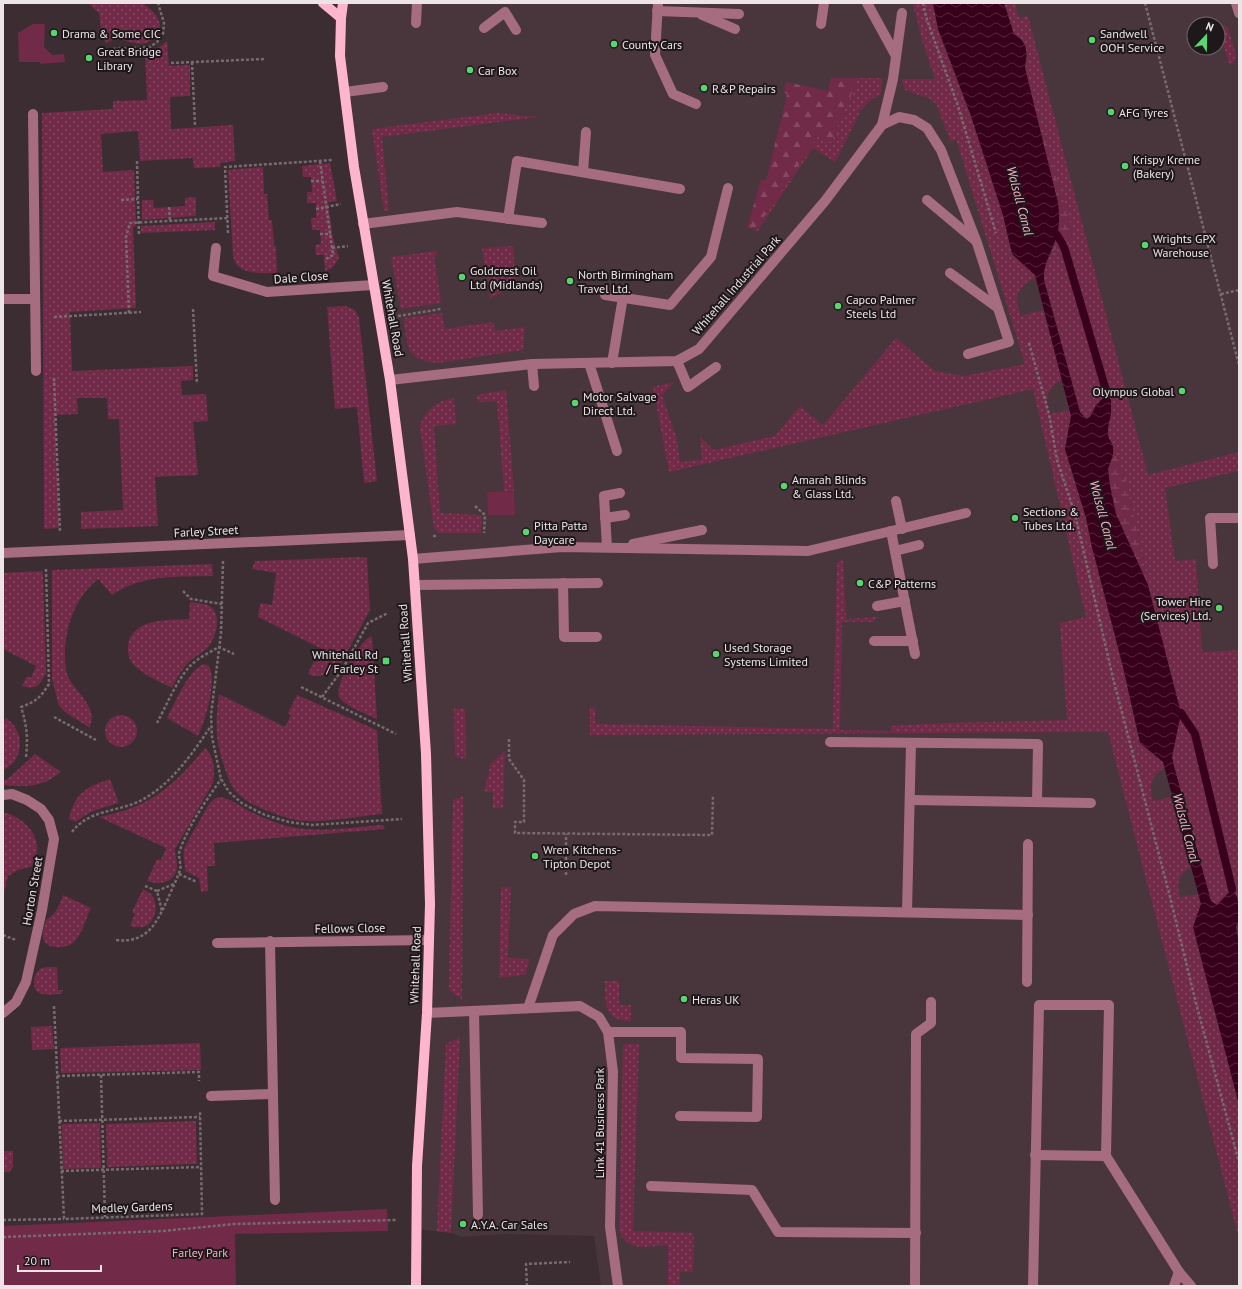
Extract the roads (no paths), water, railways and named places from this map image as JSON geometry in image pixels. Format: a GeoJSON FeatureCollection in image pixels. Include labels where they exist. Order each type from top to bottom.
{"type":"FeatureCollection","features":[{"type":"Feature","properties":{"kind":"main road"},"geometry":{"type":"LineString","coordinates":[[322,3],[341,18]]}},
{"type":"Feature","properties":{"kind":"main road","name":"Whitehall Road"},"geometry":{"type":"LineString","coordinates":[[343,3],[340,56],[354,167],[390,380],[413,559],[426,754],[430,904],[427,1013],[415,1219],[416,1286]]}},
{"type":"Feature","properties":{"kind":"street"},"geometry":{"type":"LineString","coordinates":[[416,22],[417,3]]}},
{"type":"Feature","properties":{"kind":"street"},"geometry":{"type":"LineString","coordinates":[[821,24],[824,3]]}},
{"type":"Feature","properties":{"kind":"street"},"geometry":{"type":"LineString","coordinates":[[867,3],[896,56]]}},
{"type":"Feature","properties":{"kind":"street"},"geometry":{"type":"LineString","coordinates":[[1236,3],[1239,13]]}},
{"type":"Feature","properties":{"kind":"street"},"geometry":{"type":"LineString","coordinates":[[484,28],[505,7],[516,30]]}},
{"type":"Feature","properties":{"kind":"street"},"geometry":{"type":"LineString","coordinates":[[696,104],[673,94],[655,55],[657,7],[696,13],[738,14]]}},
{"type":"Feature","properties":{"kind":"street","name":"Whitehall Industrial Park"},"geometry":{"type":"LineString","coordinates":[[390,380],[532,364],[677,361],[699,348],[825,201],[882,125],[893,79],[902,12]]}},
{"type":"Feature","properties":{"kind":"street"},"geometry":{"type":"LineString","coordinates":[[696,13],[735,29]]}},
{"type":"Feature","properties":{"kind":"street"},"geometry":{"type":"LineString","coordinates":[[345,92],[384,87]]}},
{"type":"Feature","properties":{"kind":"street"},"geometry":{"type":"LineString","coordinates":[[33,114],[36,370]]}},
{"type":"Feature","properties":{"kind":"street"},"geometry":{"type":"LineString","coordinates":[[882,125],[899,117],[914,120],[927,128],[941,150],[978,243],[1009,342],[968,354]]}},
{"type":"Feature","properties":{"kind":"street"},"geometry":{"type":"LineString","coordinates":[[583,172],[586,132]]}},
{"type":"Feature","properties":{"kind":"street"},"geometry":{"type":"LineString","coordinates":[[508,219],[517,161],[680,189]]}},
{"type":"Feature","properties":{"kind":"street"},"geometry":{"type":"LineString","coordinates":[[605,295],[670,305],[710,257],[728,188]]}},
{"type":"Feature","properties":{"kind":"street"},"geometry":{"type":"LineString","coordinates":[[927,200],[978,243]]}},
{"type":"Feature","properties":{"kind":"street"},"geometry":{"type":"LineString","coordinates":[[363,224],[457,212],[542,223]]}},
{"type":"Feature","properties":{"kind":"street","name":"Dale Close"},"geometry":{"type":"LineString","coordinates":[[216,248],[213,276],[267,292],[373,285]]}},
{"type":"Feature","properties":{"kind":"street"},"geometry":{"type":"LineString","coordinates":[[950,273],[998,308]]}},
{"type":"Feature","properties":{"kind":"street"},"geometry":{"type":"LineString","coordinates":[[612,363],[623,297]]}},
{"type":"Feature","properties":{"kind":"street"},"geometry":{"type":"LineString","coordinates":[[3,299],[35,299]]}},
{"type":"Feature","properties":{"kind":"street"},"geometry":{"type":"LineString","coordinates":[[677,361],[688,387],[716,367]]}},
{"type":"Feature","properties":{"kind":"street"},"geometry":{"type":"LineString","coordinates":[[590,363],[617,451]]}},
{"type":"Feature","properties":{"kind":"street"},"geometry":{"type":"LineString","coordinates":[[532,364],[534,386]]}},
{"type":"Feature","properties":{"kind":"street"},"geometry":{"type":"LineString","coordinates":[[611,548],[605,518],[604,496],[620,493]]}},
{"type":"Feature","properties":{"kind":"street"},"geometry":{"type":"LineString","coordinates":[[896,501],[902,529]]}},
{"type":"Feature","properties":{"kind":"street"},"geometry":{"type":"LineString","coordinates":[[413,559],[562,547],[808,551],[966,513]]}},
{"type":"Feature","properties":{"kind":"street"},"geometry":{"type":"LineString","coordinates":[[605,518],[625,515]]}},
{"type":"Feature","properties":{"kind":"street"},"geometry":{"type":"LineString","coordinates":[[1213,564],[1210,518],[1239,518]]}},
{"type":"Feature","properties":{"kind":"street"},"geometry":{"type":"LineString","coordinates":[[611,548],[702,530]]}},
{"type":"Feature","properties":{"kind":"street"},"geometry":{"type":"LineString","coordinates":[[892,531],[915,654]]}},
{"type":"Feature","properties":{"kind":"street","name":"Farley Street"},"geometry":{"type":"LineString","coordinates":[[3,553],[410,535]]}},
{"type":"Feature","properties":{"kind":"street"},"geometry":{"type":"LineString","coordinates":[[896,551],[919,545]]}},
{"type":"Feature","properties":{"kind":"street"},"geometry":{"type":"LineString","coordinates":[[563,583],[564,637],[597,637]]}},
{"type":"Feature","properties":{"kind":"street"},"geometry":{"type":"LineString","coordinates":[[415,585],[598,583]]}},
{"type":"Feature","properties":{"kind":"street"},"geometry":{"type":"LineString","coordinates":[[877,606],[905,601]]}},
{"type":"Feature","properties":{"kind":"street"},"geometry":{"type":"LineString","coordinates":[[874,641],[913,641]]}},
{"type":"Feature","properties":{"kind":"street"},"geometry":{"type":"LineString","coordinates":[[830,742],[1038,744],[1037,802]]}},
{"type":"Feature","properties":{"kind":"street"},"geometry":{"type":"LineString","coordinates":[[908,912],[911,743]]}},
{"type":"Feature","properties":{"kind":"street","name":"Horton Street"},"geometry":{"type":"LineString","coordinates":[[3,795],[12,794],[27,800],[41,809],[49,820],[54,839],[42,910],[26,982],[16,1002],[3,1013]]}},
{"type":"Feature","properties":{"kind":"street"},"geometry":{"type":"LineString","coordinates":[[910,800],[1091,803]]}},
{"type":"Feature","properties":{"kind":"street"},"geometry":{"type":"LineString","coordinates":[[1027,982],[1028,844]]}},
{"type":"Feature","properties":{"kind":"street"},"geometry":{"type":"LineString","coordinates":[[528,1008],[553,935],[574,914],[595,906],[1028,915]]}},
{"type":"Feature","properties":{"kind":"street","name":"Fellows Close"},"geometry":{"type":"LineString","coordinates":[[217,943],[429,940]]}},
{"type":"Feature","properties":{"kind":"street"},"geometry":{"type":"LineString","coordinates":[[270,942],[275,1200]]}},
{"type":"Feature","properties":{"kind":"street"},"geometry":{"type":"LineString","coordinates":[[915,1286],[916,1034],[931,1023],[931,1002]]}},
{"type":"Feature","properties":{"kind":"street"},"geometry":{"type":"LineString","coordinates":[[1032,1286],[1039,1004],[1109,1005],[1106,1156],[1179,1272],[1191,1286]]}},
{"type":"Feature","properties":{"kind":"street","name":"Link 41 Business Park"},"geometry":{"type":"LineString","coordinates":[[427,1013],[580,1006],[599,1017],[608,1032],[613,1072],[610,1227],[618,1286]]}},
{"type":"Feature","properties":{"kind":"street"},"geometry":{"type":"LineString","coordinates":[[474,1011],[478,1215]]}},
{"type":"Feature","properties":{"kind":"street"},"geometry":{"type":"LineString","coordinates":[[608,1032],[681,1032],[681,1058],[758,1059],[757,1117],[680,1116]]}},
{"type":"Feature","properties":{"kind":"street"},"geometry":{"type":"LineString","coordinates":[[211,1096],[273,1094]]}},
{"type":"Feature","properties":{"kind":"street"},"geometry":{"type":"LineString","coordinates":[[1035,1155],[1106,1156]]}},
{"type":"Feature","properties":{"kind":"street"},"geometry":{"type":"LineString","coordinates":[[651,1186],[752,1190],[778,1232],[916,1234]]}},
{"type":"Feature","properties":{"kind":"street"},"geometry":{"type":"LineString","coordinates":[[1174,1286],[1179,1272]]}},
{"type":"Feature","properties":{"kind":"water","name":"Walsall Canal"},"geometry":{"type":"Polygon","coordinates":[[[933,3],[1004,3],[1014,34],[1022,41],[1026,48],[1025,68],[1059,211],[1058,230],[1045,267],[1044,280],[1080,412],[1086,419],[1090,417],[1096,405],[1107,394],[1111,400],[1108,436],[1113,446],[1113,455],[1108,469],[1116,514],[1148,585],[1181,713],[1172,757],[1174,766],[1211,901],[1217,905],[1232,889],[1237,897],[1239,909],[1239,920],[1236,927],[1239,945],[1239,1105],[1193,927],[1201,904],[1163,762],[1140,743],[1123,667],[1086,518],[1065,449],[1071,416],[1035,275],[1012,254],[1003,215],[971,116],[938,29],[933,3]]]}},
{"type":"Feature","properties":{"kind":"waterway"},"geometry":{"type":"LineString","coordinates":[[1057,235],[1065,250],[1107,394]]}},
{"type":"Feature","properties":{"kind":"waterway"},"geometry":{"type":"LineString","coordinates":[[1181,713],[1195,734],[1232,889]]}},
{"type":"Feature","properties":{"kind":"place","name":"Drama & Some CIC"},"geometry":{"type":"Point","coordinates":[54,33]}},
{"type":"Feature","properties":{"kind":"place","name":"Sandwell OOH Service"},"geometry":{"type":"Point","coordinates":[1092,40]}},
{"type":"Feature","properties":{"kind":"place","name":"County Cars"},"geometry":{"type":"Point","coordinates":[614,44]}},
{"type":"Feature","properties":{"kind":"place","name":"Great Bridge Library"},"geometry":{"type":"Point","coordinates":[89,58]}},
{"type":"Feature","properties":{"kind":"place","name":"Car Box"},"geometry":{"type":"Point","coordinates":[470,70]}},
{"type":"Feature","properties":{"kind":"place","name":"R&P Repairs"},"geometry":{"type":"Point","coordinates":[704,88]}},
{"type":"Feature","properties":{"kind":"place","name":"AFG Tyres"},"geometry":{"type":"Point","coordinates":[1111,112]}},
{"type":"Feature","properties":{"kind":"place","name":"Krispy Kreme (Bakery)"},"geometry":{"type":"Point","coordinates":[1125,166]}},
{"type":"Feature","properties":{"kind":"place","name":"Wrights GPX Warehouse"},"geometry":{"type":"Point","coordinates":[1145,245]}},
{"type":"Feature","properties":{"kind":"place","name":"Goldcrest Oil Ltd (Midlands)"},"geometry":{"type":"Point","coordinates":[462,277]}},
{"type":"Feature","properties":{"kind":"place","name":"North Birmingham Travel Ltd."},"geometry":{"type":"Point","coordinates":[570,281]}},
{"type":"Feature","properties":{"kind":"place","name":"Capco Palmer Steels Ltd"},"geometry":{"type":"Point","coordinates":[838,306]}},
{"type":"Feature","properties":{"kind":"place","name":"Olympus Global"},"geometry":{"type":"Point","coordinates":[1182,391]}},
{"type":"Feature","properties":{"kind":"place","name":"Motor Salvage Direct Ltd."},"geometry":{"type":"Point","coordinates":[575,403]}},
{"type":"Feature","properties":{"kind":"place","name":"Amarah Blinds & Glass Ltd."},"geometry":{"type":"Point","coordinates":[784,486]}},
{"type":"Feature","properties":{"kind":"place","name":"Sections & Tubes Ltd."},"geometry":{"type":"Point","coordinates":[1015,518]}},
{"type":"Feature","properties":{"kind":"place","name":"Pitta Patta Daycare"},"geometry":{"type":"Point","coordinates":[526,532]}},
{"type":"Feature","properties":{"kind":"place","name":"C&P Patterns"},"geometry":{"type":"Point","coordinates":[860,583]}},
{"type":"Feature","properties":{"kind":"place","name":"Tower Hire (Services) Ltd."},"geometry":{"type":"Point","coordinates":[1219,608]}},
{"type":"Feature","properties":{"kind":"place","name":"Used Storage Systems Limited"},"geometry":{"type":"Point","coordinates":[716,654]}},
{"type":"Feature","properties":{"kind":"place","name":"Whitehall Rd / Farley St"},"geometry":{"type":"Point","coordinates":[386,661]}},
{"type":"Feature","properties":{"kind":"place","name":"Wren Kitchens- Tipton Depot"},"geometry":{"type":"Point","coordinates":[535,856]}},
{"type":"Feature","properties":{"kind":"place","name":"Heras UK"},"geometry":{"type":"Point","coordinates":[684,999]}},
{"type":"Feature","properties":{"kind":"place","name":"A.Y.A. Car Sales"},"geometry":{"type":"Point","coordinates":[463,1224]}},
{"type":"Feature","properties":{"kind":"park label","name":"Farley Park"},"geometry":{"type":"Point","coordinates":[200,1252]}}]}
